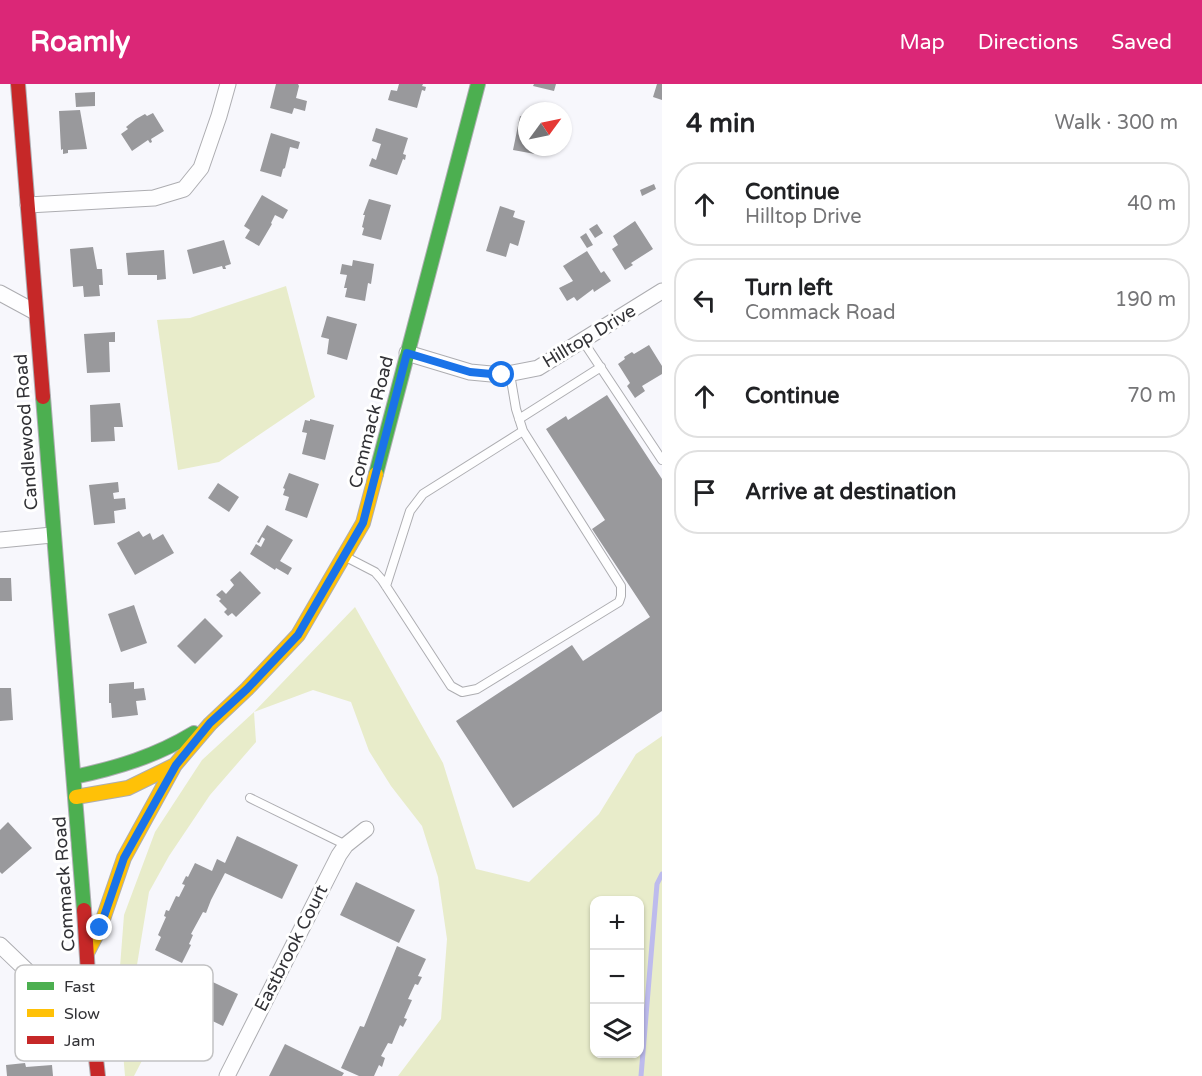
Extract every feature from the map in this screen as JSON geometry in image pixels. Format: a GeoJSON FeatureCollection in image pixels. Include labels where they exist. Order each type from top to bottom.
{"type":"FeatureCollection","features":[{"type":"Feature","properties":{"kind":"street","name":"Candlewood Road"},"geometry":{"type":"LineString","coordinates":[[18,84],[52,535],[74,777]]}},
{"type":"Feature","properties":{"kind":"street"},"geometry":{"type":"LineString","coordinates":[[28,205],[154,198],[184,189],[201,168],[228,84]]}},
{"type":"Feature","properties":{"kind":"street","name":"Commack Road"},"geometry":{"type":"LineString","coordinates":[[76,797],[128,788],[176,765],[210,723],[247,689],[298,635],[345,556],[363,523],[478,84]]}},
{"type":"Feature","properties":{"kind":"street","name":"Hilltop Drive"},"geometry":{"type":"LineString","coordinates":[[407,353],[470,372],[502,375],[538,368],[662,291]]}},
{"type":"Feature","properties":{"kind":"street"},"geometry":{"type":"LineString","coordinates":[[0,292],[35,312]]}},
{"type":"Feature","properties":{"kind":"street"},"geometry":{"type":"LineString","coordinates":[[0,540],[52,535]]}},
{"type":"Feature","properties":{"kind":"street","name":"Commack Road"},"geometry":{"type":"LineString","coordinates":[[88,965],[74,777],[124,766],[171,747],[210,723]]}},
{"type":"Feature","properties":{"kind":"street"},"geometry":{"type":"LineString","coordinates":[[87,954],[100,928],[124,858],[176,765]]}},
{"type":"Feature","properties":{"kind":"street","name":"Eastbrook Court"},"geometry":{"type":"LineString","coordinates":[[227,1076],[332,867],[346,845],[366,830]]}},
{"type":"Feature","properties":{"kind":"street"},"geometry":{"type":"LineString","coordinates":[[0,945],[21,965]]}},
{"type":"Feature","properties":{"kind":"street","name":"Commack Road"},"geometry":{"type":"LineString","coordinates":[[96,1061],[98,1076]]}},
{"type":"Feature","properties":{"kind":"lane"},"geometry":{"type":"LineString","coordinates":[[583,341],[662,460]]}},
{"type":"Feature","properties":{"kind":"lane"},"geometry":{"type":"LineString","coordinates":[[519,419],[601,367]]}},
{"type":"Feature","properties":{"kind":"lane"},"geometry":{"type":"LineString","coordinates":[[345,556],[375,572],[451,686],[462,692],[477,689],[618,602],[621,596],[621,586],[523,431],[510,374]]}},
{"type":"Feature","properties":{"kind":"lane"},"geometry":{"type":"LineString","coordinates":[[386,586],[410,511],[423,494],[523,431]]}},
{"type":"Feature","properties":{"kind":"lane"},"geometry":{"type":"LineString","coordinates":[[250,798],[346,845]]}},
{"type":"Feature","properties":{"kind":"green space"},"geometry":{"type":"Polygon","coordinates":[[[286,286],[315,397],[219,462],[178,470],[157,320],[190,318],[286,286]]]}},
{"type":"Feature","properties":{"kind":"green space"},"geometry":{"type":"Polygon","coordinates":[[[355,607],[443,763],[476,869],[529,882],[599,814],[636,754],[662,736],[662,1076],[398,1076],[441,1019],[447,939],[438,877],[422,826],[391,786],[369,751],[351,702],[313,690],[254,712],[355,607]]]}},
{"type":"Feature","properties":{"kind":"green space"},"geometry":{"type":"Polygon","coordinates":[[[254,712],[256,742],[210,795],[169,856],[149,892],[137,965],[120,965],[124,915],[155,832],[202,760],[254,712]]]}},
{"type":"Feature","properties":{"kind":"green space"},"geometry":{"type":"Polygon","coordinates":[[[124,1061],[142,1061],[134,1076],[125,1076],[124,1061]]]}},
{"type":"Feature","properties":{"kind":"building"},"geometry":{"type":"Polygon","coordinates":[[[276,84],[298,84],[296,98],[307,101],[305,111],[294,108],[292,114],[270,108],[276,84]]]}},
{"type":"Feature","properties":{"kind":"building"},"geometry":{"type":"Polygon","coordinates":[[[399,84],[423,84],[422,86],[426,87],[425,91],[422,90],[417,108],[388,100],[391,90],[397,91],[399,84]]]}},
{"type":"Feature","properties":{"kind":"building"},"geometry":{"type":"Polygon","coordinates":[[[534,84],[556,84],[554,91],[533,86],[534,84]]]}},
{"type":"Feature","properties":{"kind":"building"},"geometry":{"type":"Polygon","coordinates":[[[657,84],[662,84],[662,100],[653,97],[657,84]]]}},
{"type":"Feature","properties":{"kind":"building"},"geometry":{"type":"Polygon","coordinates":[[[95,92],[95,106],[76,107],[75,93],[95,92]]]}},
{"type":"Feature","properties":{"kind":"building"},"geometry":{"type":"Polygon","coordinates":[[[80,110],[87,149],[68,150],[68,153],[63,154],[59,111],[80,110]]]}},
{"type":"Feature","properties":{"kind":"building"},"geometry":{"type":"Polygon","coordinates":[[[153,113],[164,131],[151,139],[152,142],[148,140],[132,151],[121,134],[136,119],[153,113]]]}},
{"type":"Feature","properties":{"kind":"building"},"geometry":{"type":"Polygon","coordinates":[[[518,126],[518,151],[513,150],[518,126]]]}},
{"type":"Feature","properties":{"kind":"building"},"geometry":{"type":"Polygon","coordinates":[[[376,128],[408,138],[403,154],[406,155],[405,160],[403,159],[397,175],[369,166],[372,158],[376,160],[381,144],[372,141],[376,128]]]}},
{"type":"Feature","properties":{"kind":"building"},"geometry":{"type":"Polygon","coordinates":[[[271,133],[300,142],[298,149],[290,147],[281,177],[260,171],[271,133]]]}},
{"type":"Feature","properties":{"kind":"building"},"geometry":{"type":"Polygon","coordinates":[[[654,184],[656,189],[642,196],[640,190],[654,184]]]}},
{"type":"Feature","properties":{"kind":"building"},"geometry":{"type":"Polygon","coordinates":[[[262,195],[288,210],[283,219],[275,215],[259,246],[245,238],[250,230],[244,226],[262,195]]]}},
{"type":"Feature","properties":{"kind":"building"},"geometry":{"type":"Polygon","coordinates":[[[369,199],[391,205],[381,240],[362,235],[365,215],[363,215],[369,199]]]}},
{"type":"Feature","properties":{"kind":"building"},"geometry":{"type":"Polygon","coordinates":[[[500,206],[515,211],[513,217],[525,221],[518,246],[510,243],[506,257],[486,251],[500,206]]]}},
{"type":"Feature","properties":{"kind":"building"},"geometry":{"type":"Polygon","coordinates":[[[635,221],[653,249],[631,263],[633,265],[625,270],[612,249],[618,245],[613,236],[635,221]]]}},
{"type":"Feature","properties":{"kind":"building"},"geometry":{"type":"Polygon","coordinates":[[[597,224],[603,233],[595,238],[589,229],[597,224]]]}},
{"type":"Feature","properties":{"kind":"building"},"geometry":{"type":"Polygon","coordinates":[[[586,233],[593,245],[587,248],[580,237],[586,233]]]}},
{"type":"Feature","properties":{"kind":"building"},"geometry":{"type":"Polygon","coordinates":[[[224,240],[231,264],[225,266],[226,269],[222,266],[193,274],[187,250],[224,240]]]}},
{"type":"Feature","properties":{"kind":"building"},"geometry":{"type":"Polygon","coordinates":[[[93,247],[97,269],[102,269],[103,285],[99,285],[100,296],[84,297],[83,286],[73,287],[70,249],[93,247]]]}},
{"type":"Feature","properties":{"kind":"building"},"geometry":{"type":"Polygon","coordinates":[[[164,250],[166,279],[157,280],[157,275],[128,275],[126,253],[164,250]]]}},
{"type":"Feature","properties":{"kind":"building"},"geometry":{"type":"Polygon","coordinates":[[[587,251],[601,273],[604,271],[611,281],[594,292],[593,289],[577,301],[574,297],[567,301],[559,288],[573,281],[563,266],[587,251]]]}},
{"type":"Feature","properties":{"kind":"building"},"geometry":{"type":"Polygon","coordinates":[[[353,260],[374,264],[371,284],[368,283],[365,301],[345,297],[347,288],[344,288],[347,275],[340,274],[342,264],[352,266],[353,260]]]}},
{"type":"Feature","properties":{"kind":"building"},"geometry":{"type":"Polygon","coordinates":[[[327,316],[357,324],[347,360],[327,354],[329,339],[321,337],[327,316]]]}},
{"type":"Feature","properties":{"kind":"building"},"geometry":{"type":"Polygon","coordinates":[[[115,332],[115,342],[109,342],[110,372],[87,373],[84,334],[115,332]]]}},
{"type":"Feature","properties":{"kind":"building"},"geometry":{"type":"Polygon","coordinates":[[[649,345],[662,366],[662,374],[642,386],[645,391],[635,398],[627,386],[630,383],[618,364],[632,352],[634,354],[649,345]]]}},
{"type":"Feature","properties":{"kind":"building"},"geometry":{"type":"Polygon","coordinates":[[[607,395],[662,479],[662,711],[513,808],[456,721],[572,645],[583,661],[650,617],[592,529],[605,520],[546,429],[566,416],[568,420],[607,395]]]}},
{"type":"Feature","properties":{"kind":"building"},"geometry":{"type":"Polygon","coordinates":[[[120,403],[123,427],[114,427],[115,441],[91,442],[90,405],[120,403]]]}},
{"type":"Feature","properties":{"kind":"building"},"geometry":{"type":"Polygon","coordinates":[[[310,419],[334,425],[325,460],[302,454],[307,433],[302,432],[305,420],[310,421],[310,419]]]}},
{"type":"Feature","properties":{"kind":"building"},"geometry":{"type":"Polygon","coordinates":[[[289,473],[319,484],[307,518],[285,510],[289,497],[283,495],[285,489],[283,488],[289,473]]]}},
{"type":"Feature","properties":{"kind":"building"},"geometry":{"type":"Polygon","coordinates":[[[118,482],[119,492],[113,493],[114,499],[125,498],[126,509],[114,511],[115,523],[94,525],[89,485],[118,482]]]}},
{"type":"Feature","properties":{"kind":"building"},"geometry":{"type":"Polygon","coordinates":[[[218,483],[239,497],[229,512],[208,498],[218,483]]]}},
{"type":"Feature","properties":{"kind":"building"},"geometry":{"type":"Polygon","coordinates":[[[267,525],[293,540],[280,561],[292,568],[288,575],[276,568],[275,570],[250,554],[256,544],[261,547],[265,539],[262,537],[259,543],[257,542],[267,525]]]}},
{"type":"Feature","properties":{"kind":"building"},"geometry":{"type":"Polygon","coordinates":[[[139,531],[143,537],[150,533],[153,540],[163,534],[174,553],[135,575],[117,543],[139,531]]]}},
{"type":"Feature","properties":{"kind":"building"},"geometry":{"type":"Polygon","coordinates":[[[240,571],[261,593],[236,617],[232,613],[228,616],[224,612],[227,609],[216,595],[222,590],[226,594],[234,585],[230,580],[240,571]]]}},
{"type":"Feature","properties":{"kind":"building"},"geometry":{"type":"Polygon","coordinates":[[[0,578],[11,578],[12,601],[0,601],[0,578]]]}},
{"type":"Feature","properties":{"kind":"building"},"geometry":{"type":"Polygon","coordinates":[[[134,605],[147,643],[121,652],[108,614],[134,605]]]}},
{"type":"Feature","properties":{"kind":"building"},"geometry":{"type":"Polygon","coordinates":[[[205,618],[223,636],[195,664],[177,646],[205,618]]]}},
{"type":"Feature","properties":{"kind":"building"},"geometry":{"type":"Polygon","coordinates":[[[134,682],[134,689],[144,688],[146,700],[136,701],[138,715],[112,718],[109,684],[134,682]]]}},
{"type":"Feature","properties":{"kind":"building"},"geometry":{"type":"Polygon","coordinates":[[[0,688],[11,688],[13,720],[0,721],[0,688]]]}},
{"type":"Feature","properties":{"kind":"building"},"geometry":{"type":"Polygon","coordinates":[[[8,822],[32,848],[2,874],[0,872],[0,830],[8,822]]]}},
{"type":"Feature","properties":{"kind":"building"},"geometry":{"type":"Polygon","coordinates":[[[237,836],[298,865],[282,899],[225,873],[206,913],[203,912],[191,934],[193,935],[189,944],[191,945],[182,963],[155,950],[161,937],[158,935],[166,917],[164,916],[166,910],[169,911],[176,896],[179,897],[185,885],[182,884],[195,863],[212,871],[217,859],[225,863],[237,836]]]}},
{"type":"Feature","properties":{"kind":"building"},"geometry":{"type":"Polygon","coordinates":[[[356,882],[415,910],[399,943],[340,915],[356,882]]]}},
{"type":"Feature","properties":{"kind":"building"},"geometry":{"type":"Polygon","coordinates":[[[397,946],[426,959],[418,976],[422,977],[418,985],[415,984],[408,999],[412,1000],[404,1018],[407,1019],[403,1027],[400,1025],[392,1044],[388,1043],[381,1056],[385,1058],[382,1067],[379,1065],[374,1076],[359,1076],[341,1068],[360,1026],[364,1027],[397,946]]]}},
{"type":"Feature","properties":{"kind":"building"},"geometry":{"type":"Polygon","coordinates":[[[213,982],[238,994],[223,1026],[213,1021],[213,982]]]}},
{"type":"Feature","properties":{"kind":"building"},"geometry":{"type":"Polygon","coordinates":[[[285,1044],[344,1073],[342,1076],[269,1076],[285,1044]]]}},
{"type":"Feature","properties":{"kind":"building"},"geometry":{"type":"Polygon","coordinates":[[[25,1063],[26,1067],[52,1065],[53,1076],[7,1076],[6,1065],[25,1063]]]}},
{"type":"Feature","properties":{"kind":"waterway"},"geometry":{"type":"LineString","coordinates":[[641,1076],[657,884],[662,874]]}},
{"type":"Feature","properties":{"kind":"traffic: fast"},"geometry":{"type":"LineString","coordinates":[[376,474],[478,84]]}},
{"type":"Feature","properties":{"kind":"traffic: fast"},"geometry":{"type":"LineString","coordinates":[[43,397],[84,910]]}},
{"type":"Feature","properties":{"kind":"traffic: fast"},"geometry":{"type":"LineString","coordinates":[[74,777],[136,760],[194,733]]}},
{"type":"Feature","properties":{"kind":"traffic: slow"},"geometry":{"type":"LineString","coordinates":[[76,797],[128,788],[175,765],[210,724],[298,635],[363,523],[376,474]]}},
{"type":"Feature","properties":{"kind":"traffic: slow"},"geometry":{"type":"LineString","coordinates":[[87,953],[100,928],[124,858],[175,765]]}},
{"type":"Feature","properties":{"kind":"traffic: jam"},"geometry":{"type":"LineString","coordinates":[[18,84],[43,397]]}},
{"type":"Feature","properties":{"kind":"traffic: jam"},"geometry":{"type":"LineString","coordinates":[[84,910],[87,965]]}},
{"type":"Feature","properties":{"kind":"traffic: jam"},"geometry":{"type":"LineString","coordinates":[[96,1061],[98,1076]]}},
{"type":"Feature","properties":{"kind":"route"},"geometry":{"type":"LineString","coordinates":[[100,928],[124,858],[176,765],[210,723],[247,689],[298,635],[363,523],[407,353],[470,372],[502,375]]}}]}
